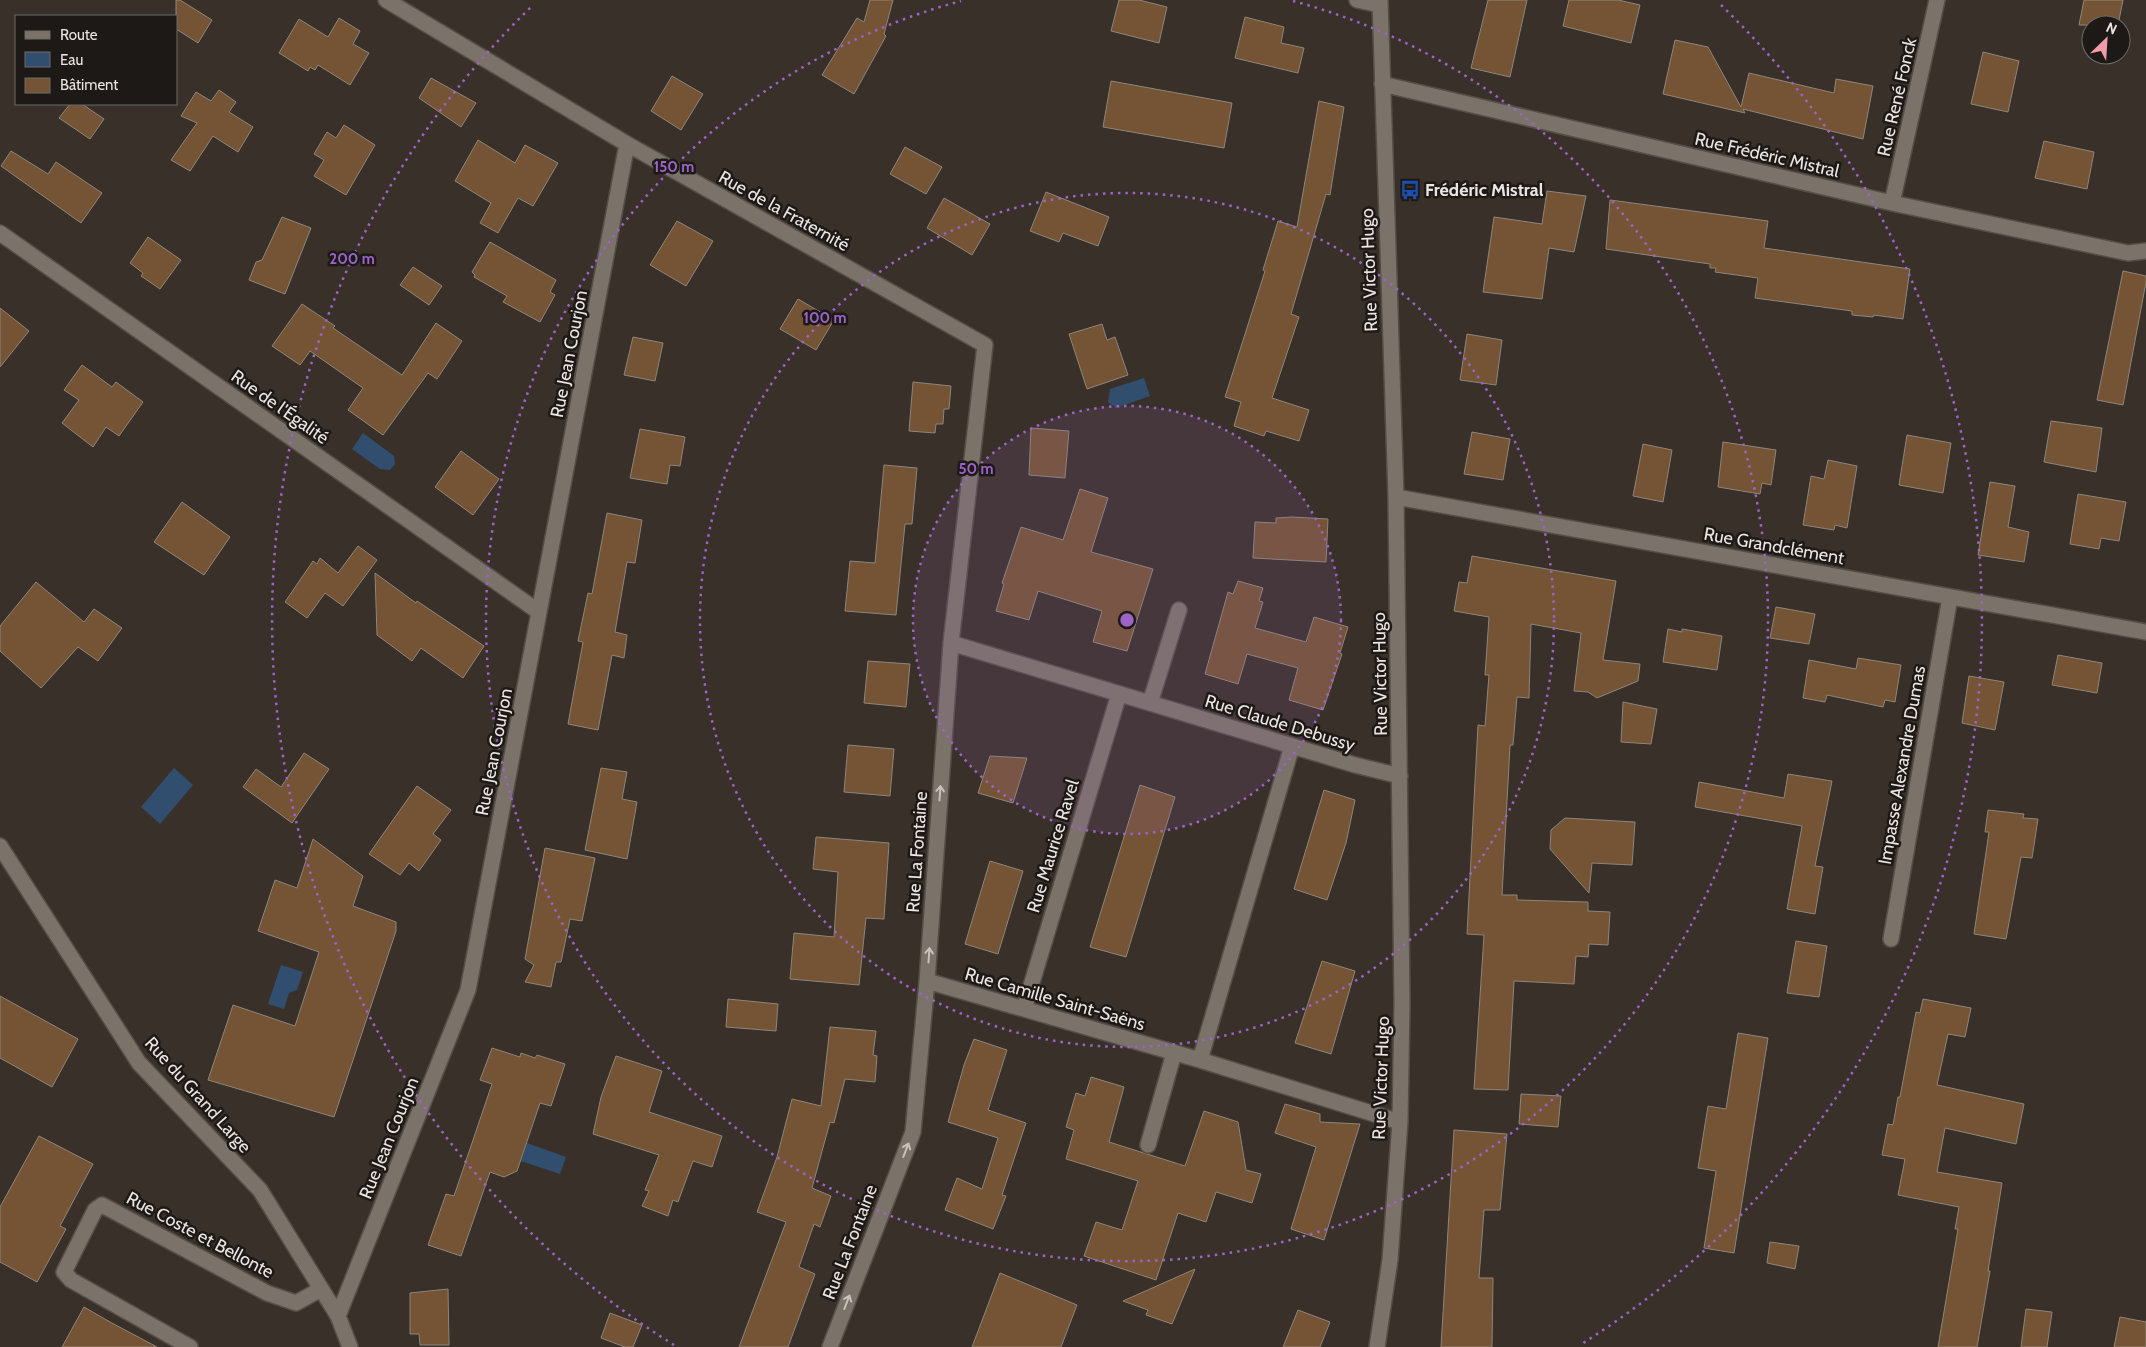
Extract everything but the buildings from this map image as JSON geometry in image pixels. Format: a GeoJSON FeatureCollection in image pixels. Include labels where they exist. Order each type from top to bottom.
{"type":"FeatureCollection","features":[{"type":"Feature","properties":{"kind":"street","name":"Rue de la Fraternité"},"geometry":{"type":"LineString","coordinates":[[386,0],[627,144],[985,346]]}},
{"type":"Feature","properties":{"kind":"street"},"geometry":{"type":"LineString","coordinates":[[1357,0],[1380,3]]}},
{"type":"Feature","properties":{"kind":"street","name":"Rue René Fonck"},"geometry":{"type":"LineString","coordinates":[[1892,203],[1938,0]]}},
{"type":"Feature","properties":{"kind":"street","name":"Rue Victor Hugo"},"geometry":{"type":"LineString","coordinates":[[1377,1347],[1390,1260],[1400,1122],[1402,1003],[1396,497],[1380,3]]}},
{"type":"Feature","properties":{"kind":"street","name":"Rue Frédéric Mistral"},"geometry":{"type":"LineString","coordinates":[[1382,84],[1892,203],[2128,253],[2146,251]]}},
{"type":"Feature","properties":{"kind":"street","name":"Rue Jean Courjon"},"geometry":{"type":"LineString","coordinates":[[338,1316],[468,990],[627,144]]}},
{"type":"Feature","properties":{"kind":"street","name":"Rue de l'Égalité"},"geometry":{"type":"LineString","coordinates":[[0,233],[539,612]]}},
{"type":"Feature","properties":{"kind":"street","name":"Rue La Fontaine"},"geometry":{"type":"LineString","coordinates":[[830,1347],[913,1132],[927,981],[951,643],[985,346]]}},
{"type":"Feature","properties":{"kind":"street","name":"Rue Grandclément"},"geometry":{"type":"LineString","coordinates":[[1396,497],[2146,632]]}},
{"type":"Feature","properties":{"kind":"street","name":"Impasse Alexandre Dumas"},"geometry":{"type":"LineString","coordinates":[[1891,939],[1950,597]]}},
{"type":"Feature","properties":{"kind":"street"},"geometry":{"type":"LineString","coordinates":[[1150,703],[1179,610]]}},
{"type":"Feature","properties":{"kind":"street","name":"Rue Claude Debussy"},"geometry":{"type":"LineString","coordinates":[[951,643],[1355,765],[1400,776]]}},
{"type":"Feature","properties":{"kind":"street","name":"Rue Maurice Ravel"},"geometry":{"type":"LineString","coordinates":[[1024,1009],[1119,694]]}},
{"type":"Feature","properties":{"kind":"street"},"geometry":{"type":"LineString","coordinates":[[1200,1060],[1292,746]]}},
{"type":"Feature","properties":{"kind":"street","name":"Rue du Grand Large"},"geometry":{"type":"LineString","coordinates":[[0,846],[139,1063],[260,1190],[338,1316]]}},
{"type":"Feature","properties":{"kind":"street","name":"Rue Camille Saint-Saëns"},"geometry":{"type":"LineString","coordinates":[[927,981],[1174,1052],[1400,1122]]}},
{"type":"Feature","properties":{"kind":"street"},"geometry":{"type":"LineString","coordinates":[[1148,1145],[1174,1052]]}},
{"type":"Feature","properties":{"kind":"street","name":"Rue Coste et Bellonte"},"geometry":{"type":"LineString","coordinates":[[190,1347],[71,1280],[64,1272],[95,1210],[102,1205],[267,1293],[296,1303],[321,1289]]}},
{"type":"Feature","properties":{"kind":"street"},"geometry":{"type":"LineString","coordinates":[[338,1316],[350,1347]]}},
{"type":"Feature","properties":{"kind":"water"},"geometry":{"type":"Polygon","coordinates":[[[1144,378],[1150,396],[1116,408],[1108,402],[1110,389],[1144,378]]]}},
{"type":"Feature","properties":{"kind":"water"},"geometry":{"type":"Polygon","coordinates":[[[363,433],[394,456],[395,464],[390,470],[380,469],[352,449],[363,433]]]}},
{"type":"Feature","properties":{"kind":"water"},"geometry":{"type":"Polygon","coordinates":[[[174,768],[193,785],[160,824],[141,807],[174,768]]]}},
{"type":"Feature","properties":{"kind":"water"},"geometry":{"type":"Polygon","coordinates":[[[281,965],[303,972],[297,990],[289,993],[284,1009],[268,1004],[281,965]]]}},
{"type":"Feature","properties":{"kind":"water"},"geometry":{"type":"Polygon","coordinates":[[[527,1143],[566,1157],[560,1174],[521,1161],[527,1143]]]}},
{"type":"Feature","properties":{"kind":"place","name":"Frédéric Mistral"},"geometry":{"type":"Point","coordinates":[1410,190]}}]}
